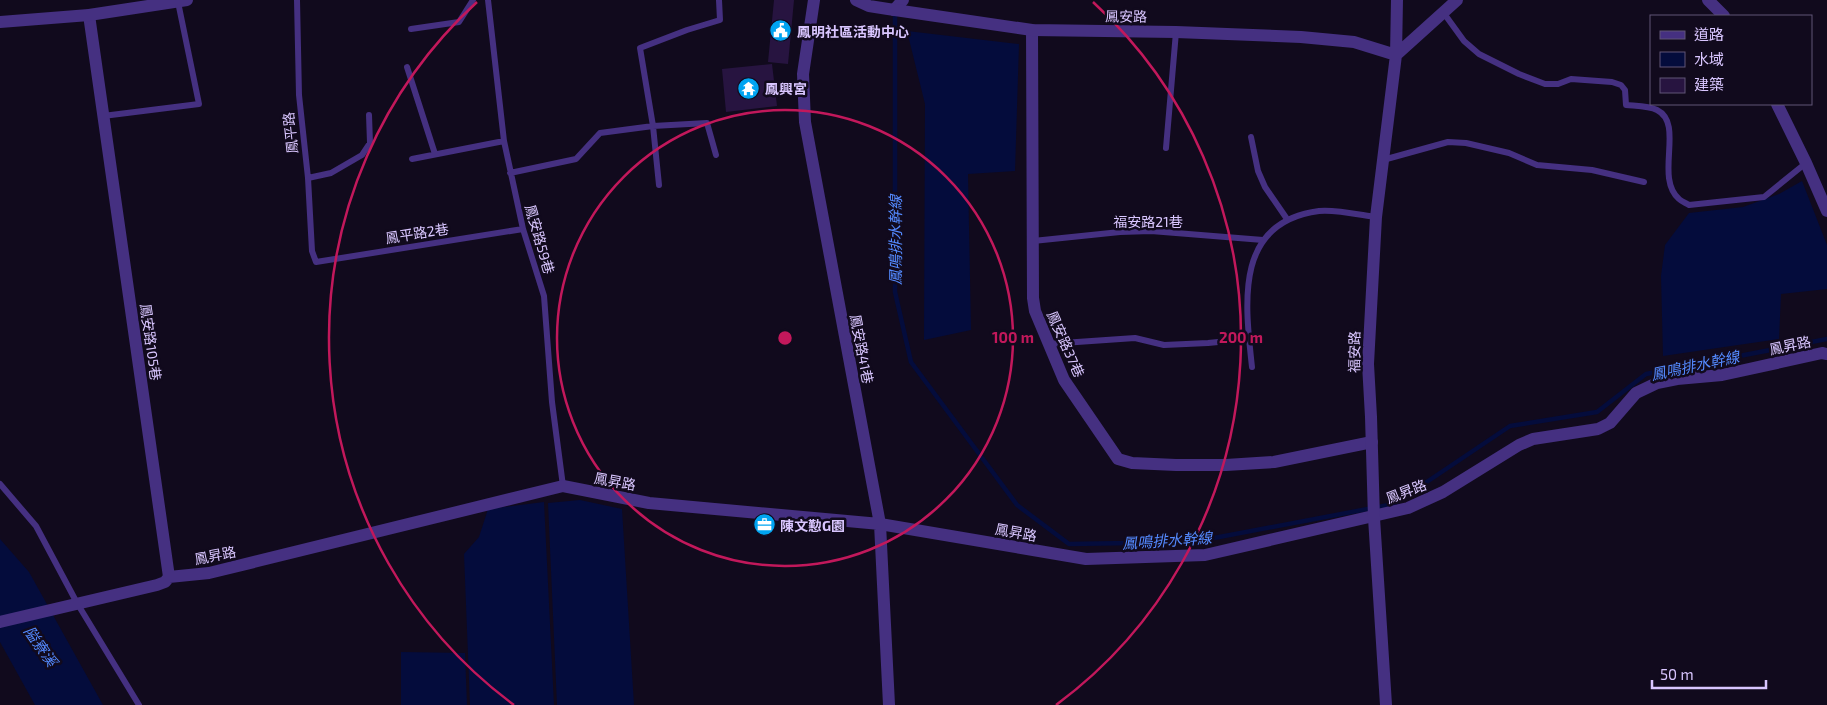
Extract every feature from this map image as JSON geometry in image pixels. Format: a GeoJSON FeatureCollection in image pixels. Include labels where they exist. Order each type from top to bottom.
{"type":"FeatureCollection","features":[{"type":"Feature","properties":{"kind":"street","name":"鳳安路41巷"},"geometry":{"type":"LineString","coordinates":[[814,0],[803,74],[805,122],[880,524],[889,705]]}},
{"type":"Feature","properties":{"kind":"street","name":"鳳安路"},"geometry":{"type":"LineString","coordinates":[[856,0],[869,6],[1032,30],[1176,32],[1301,37],[1354,42],[1396,55]]}},
{"type":"Feature","properties":{"kind":"street"},"geometry":{"type":"LineString","coordinates":[[894,10],[903,0]]}},
{"type":"Feature","properties":{"kind":"street","name":"福安路"},"geometry":{"type":"LineString","coordinates":[[1386,705],[1374,518],[1368,364],[1376,217],[1396,55],[1397,0]]}},
{"type":"Feature","properties":{"kind":"street"},"geometry":{"type":"LineString","coordinates":[[1396,55],[1457,0]]}},
{"type":"Feature","properties":{"kind":"street"},"geometry":{"type":"LineString","coordinates":[[1708,0],[1723,15]]}},
{"type":"Feature","properties":{"kind":"street"},"geometry":{"type":"LineString","coordinates":[[0,22],[89,15],[182,1]]}},
{"type":"Feature","properties":{"kind":"street","name":"鳳安路105巷"},"geometry":{"type":"LineString","coordinates":[[89,15],[170,577]]}},
{"type":"Feature","properties":{"kind":"street","name":"鳳安路37巷"},"geometry":{"type":"LineString","coordinates":[[1032,30],[1035,311],[1064,380],[1118,460],[1176,466],[1274,462],[1372,442]]}},
{"type":"Feature","properties":{"kind":"street"},"geometry":{"type":"LineString","coordinates":[[1777,105],[1827,211]]}},
{"type":"Feature","properties":{"kind":"street","name":"鳳昇路"},"geometry":{"type":"LineString","coordinates":[[170,577],[208,573],[563,486],[649,503],[880,524],[1086,560],[1205,555],[1374,518],[1408,508],[1443,492],[1519,445],[1533,440],[1598,429],[1610,423],[1636,392],[1657,382],[1722,375],[1822,353],[1827,354]]}},
{"type":"Feature","properties":{"kind":"street"},"geometry":{"type":"LineString","coordinates":[[0,622],[157,585],[165,582],[170,577]]}},
{"type":"Feature","properties":{"kind":"lane","name":"鳳平路"},"geometry":{"type":"LineString","coordinates":[[297,0],[299,96],[308,178],[312,251],[316,262]]}},
{"type":"Feature","properties":{"kind":"lane"},"geometry":{"type":"LineString","coordinates":[[411,28],[459,22],[473,0]]}},
{"type":"Feature","properties":{"kind":"lane","name":"鳳安路59巷"},"geometry":{"type":"LineString","coordinates":[[488,0],[504,141],[510,173],[523,229],[544,296],[552,402],[563,486]]}},
{"type":"Feature","properties":{"kind":"lane"},"geometry":{"type":"LineString","coordinates":[[659,185],[653,126],[640,48],[686,30],[720,20],[719,0]]}},
{"type":"Feature","properties":{"kind":"lane"},"geometry":{"type":"LineString","coordinates":[[103,116],[199,104],[182,1]]}},
{"type":"Feature","properties":{"kind":"lane"},"geometry":{"type":"LineString","coordinates":[[1443,12],[1464,41],[1479,54],[1520,74],[1545,84],[1558,84],[1571,79],[1612,82],[1621,85],[1626,90],[1626,105],[1656,109],[1664,114],[1668,120],[1669,128],[1669,181],[1679,199],[1689,205],[1764,197],[1806,163]]}},
{"type":"Feature","properties":{"kind":"lane"},"geometry":{"type":"LineString","coordinates":[[1166,148],[1176,32]]}},
{"type":"Feature","properties":{"kind":"lane"},"geometry":{"type":"LineString","coordinates":[[407,66],[435,154]]}},
{"type":"Feature","properties":{"kind":"lane"},"geometry":{"type":"LineString","coordinates":[[308,178],[331,173],[362,155],[370,142],[369,114]]}},
{"type":"Feature","properties":{"kind":"lane"},"geometry":{"type":"LineString","coordinates":[[510,173],[576,159],[600,133],[653,126],[707,123],[716,155]]}},
{"type":"Feature","properties":{"kind":"lane"},"geometry":{"type":"LineString","coordinates":[[1251,137],[1258,171],[1265,187],[1288,219]]}},
{"type":"Feature","properties":{"kind":"lane"},"geometry":{"type":"LineString","coordinates":[[412,159],[504,141]]}},
{"type":"Feature","properties":{"kind":"lane"},"geometry":{"type":"LineString","coordinates":[[1383,160],[1448,142],[1458,142],[1509,153],[1537,165],[1592,170],[1644,182]]}},
{"type":"Feature","properties":{"kind":"lane"},"geometry":{"type":"LineString","coordinates":[[1252,367],[1247,318],[1250,276],[1254,256],[1263,240],[1288,219],[1320,211],[1376,217]]}},
{"type":"Feature","properties":{"kind":"lane","name":"鳳平路2巷"},"geometry":{"type":"LineString","coordinates":[[316,262],[523,229]]}},
{"type":"Feature","properties":{"kind":"lane","name":"福安路21巷"},"geometry":{"type":"LineString","coordinates":[[1033,241],[1120,232],[1151,231],[1263,240]]}},
{"type":"Feature","properties":{"kind":"lane"},"geometry":{"type":"LineString","coordinates":[[1048,344],[1135,338],[1164,345],[1208,344],[1249,339]]}},
{"type":"Feature","properties":{"kind":"lane"},"geometry":{"type":"LineString","coordinates":[[0,484],[36,526],[78,603],[139,705]]}},
{"type":"Feature","properties":{"kind":"water"},"geometry":{"type":"Polygon","coordinates":[[[907,31],[1019,44],[1015,171],[968,174],[971,330],[924,340],[925,104],[907,31]]]}},
{"type":"Feature","properties":{"kind":"water"},"geometry":{"type":"Polygon","coordinates":[[[1802,181],[1827,245],[1827,289],[1781,294],[1779,339],[1663,356],[1661,276],[1665,245],[1689,213],[1743,207],[1779,194],[1802,181]]]}},
{"type":"Feature","properties":{"kind":"water"},"geometry":{"type":"Polygon","coordinates":[[[580,500],[622,509],[634,705],[557,705],[548,503],[580,500]]]}},
{"type":"Feature","properties":{"kind":"water"},"geometry":{"type":"Polygon","coordinates":[[[544,502],[554,705],[470,705],[464,554],[479,537],[488,509],[544,502]]]}},
{"type":"Feature","properties":{"kind":"water","name":"隘寮溪"},"geometry":{"type":"Polygon","coordinates":[[[0,539],[29,572],[103,705],[35,705],[0,642],[0,539]]]}},
{"type":"Feature","properties":{"kind":"water"},"geometry":{"type":"Polygon","coordinates":[[[401,652],[465,653],[467,705],[401,705],[401,652]]]}},
{"type":"Feature","properties":{"kind":"building","name":"鳳明社區活動中心"},"geometry":{"type":"Polygon","coordinates":[[[774,0],[794,0],[788,64],[768,62],[774,0]]]}},
{"type":"Feature","properties":{"kind":"building","name":"鳳興宮"},"geometry":{"type":"Polygon","coordinates":[[[772,64],[777,106],[726,112],[722,69],[772,64]]]}},
{"type":"Feature","properties":{"kind":"waterway","name":"鳳鳴排水幹線"},"geometry":{"type":"LineString","coordinates":[[895,11],[895,292],[911,362],[1017,505],[1069,544],[1193,542],[1394,504],[1510,426],[1597,412],[1646,374],[1827,339]]}},
{"type":"Feature","properties":{"kind":"place","name":"鳳明社區活動中心"},"geometry":{"type":"Point","coordinates":[781,31]}},
{"type":"Feature","properties":{"kind":"place","name":"鳳興宮"},"geometry":{"type":"Point","coordinates":[749,88]}},
{"type":"Feature","properties":{"kind":"place","name":"陳文懃G園"},"geometry":{"type":"Point","coordinates":[764,525]}}]}
